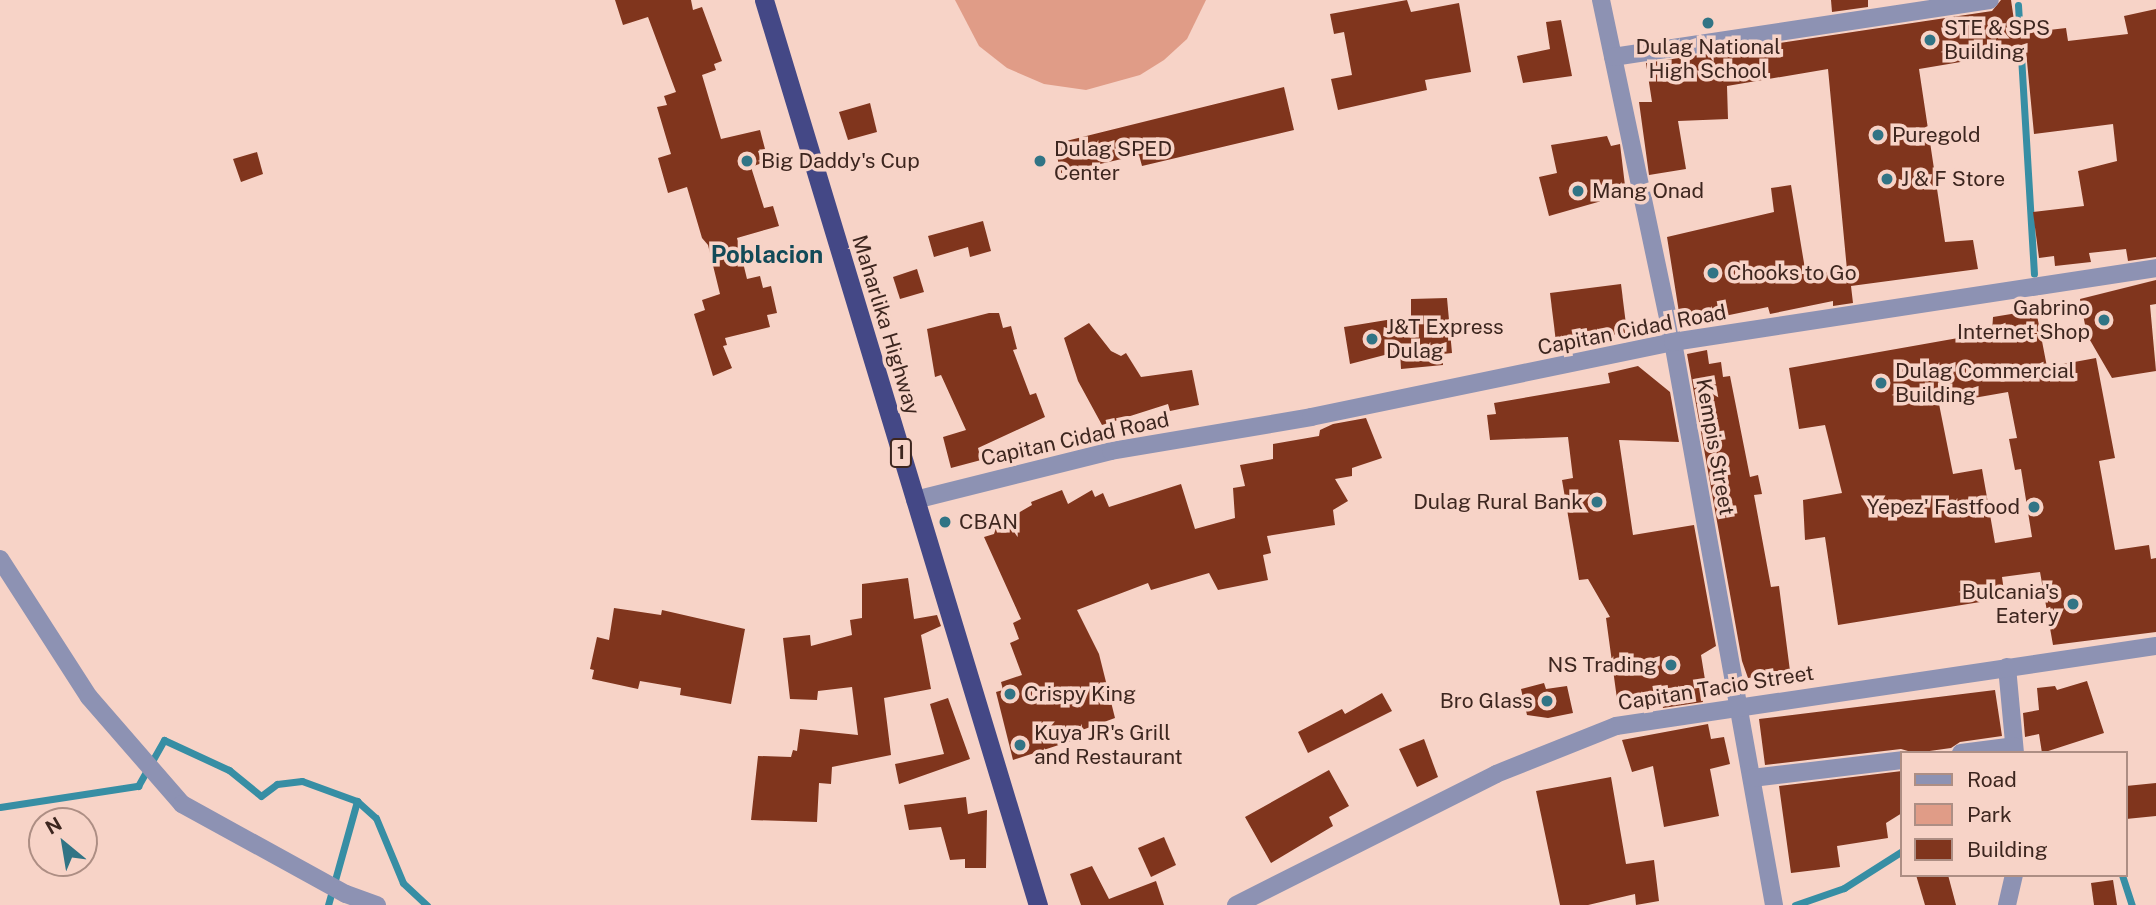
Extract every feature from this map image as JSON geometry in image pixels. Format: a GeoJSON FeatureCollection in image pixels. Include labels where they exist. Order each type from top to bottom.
{"type":"FeatureCollection","features":[{"type":"Feature","properties":{"kind":"highway","name":"Maharlika Highway"},"geometry":{"type":"LineString","coordinates":[[764,0],[1038,905]]}},
{"type":"Feature","properties":{"kind":"street","name":"Kempis Street"},"geometry":{"type":"LineString","coordinates":[[1601,0],[1673,342],[1773,903]]}},
{"type":"Feature","properties":{"kind":"street"},"geometry":{"type":"LineString","coordinates":[[1613,57],[1990,0]]}},
{"type":"Feature","properties":{"kind":"street","name":"Capitan Cidad Road"},"geometry":{"type":"LineString","coordinates":[[915,499],[1111,451],[1311,417],[1673,342],[2156,268]]}},
{"type":"Feature","properties":{"kind":"street"},"geometry":{"type":"LineString","coordinates":[[0,559],[89,697],[182,804],[346,894],[377,905]]}},
{"type":"Feature","properties":{"kind":"street","name":"Capitan Tacio Street"},"geometry":{"type":"LineString","coordinates":[[1236,905],[1496,774],[1604,731],[1739,705],[2156,646]]}},
{"type":"Feature","properties":{"kind":"street"},"geometry":{"type":"LineString","coordinates":[[1997,751],[2015,750],[2007,667]]}},
{"type":"Feature","properties":{"kind":"street"},"geometry":{"type":"LineString","coordinates":[[1752,778],[1900,760]]}},
{"type":"Feature","properties":{"kind":"street"},"geometry":{"type":"LineString","coordinates":[[2007,905],[2014,877]]}},
{"type":"Feature","properties":{"kind":"green space"},"geometry":{"type":"Polygon","coordinates":[[[955,0],[1206,0],[1187,39],[1164,60],[1140,75],[1086,90],[1044,84],[1007,68],[979,46],[955,0]]]}},
{"type":"Feature","properties":{"kind":"building"},"geometry":{"type":"Polygon","coordinates":[[[615,0],[691,0],[693,10],[702,7],[722,61],[714,64],[716,70],[702,75],[721,139],[760,130],[765,149],[758,151],[762,163],[751,167],[764,208],[773,206],[779,226],[737,238],[747,279],[760,276],[763,288],[771,286],[777,313],[767,315],[770,327],[725,338],[727,345],[723,346],[732,368],[713,376],[694,314],[705,310],[702,300],[720,294],[708,245],[702,238],[687,187],[668,193],[658,158],[671,154],[657,107],[667,105],[664,96],[676,92],[648,17],[623,25],[615,0]]]}},
{"type":"Feature","properties":{"kind":"building"},"geometry":{"type":"Polygon","coordinates":[[[1407,0],[1411,12],[1459,3],[1471,72],[1425,80],[1427,90],[1338,110],[1331,79],[1352,75],[1344,32],[1334,34],[1330,14],[1407,0]]]}},
{"type":"Feature","properties":{"kind":"building"},"geometry":{"type":"Polygon","coordinates":[[[1831,0],[1868,0],[1868,7],[1832,12],[1831,0]]]}},
{"type":"Feature","properties":{"kind":"building"},"geometry":{"type":"Polygon","coordinates":[[[2001,0],[2011,0],[2016,34],[2066,28],[2068,41],[2128,34],[2124,16],[2156,9],[2156,257],[2128,261],[2126,249],[2089,253],[2091,262],[2055,266],[2054,256],[2039,258],[2033,212],[2084,206],[2078,171],[2117,161],[2113,124],[2034,134],[2026,51],[1919,69],[1945,242],[1973,240],[1978,269],[1851,286],[1853,303],[1833,306],[1833,301],[1770,314],[1768,307],[1681,325],[1667,237],[1774,212],[1771,188],[1791,185],[1806,275],[1847,270],[1828,69],[1727,86],[1728,119],[1678,121],[1686,169],[1649,175],[1639,102],[1652,102],[1646,63],[1992,11],[2001,0]]]}},
{"type":"Feature","properties":{"kind":"building"},"geometry":{"type":"Polygon","coordinates":[[[1561,20],[1572,76],[1523,83],[1517,56],[1550,49],[1546,22],[1561,20]]]}},
{"type":"Feature","properties":{"kind":"building"},"geometry":{"type":"Polygon","coordinates":[[[1284,87],[1294,130],[1142,166],[1139,155],[1061,173],[1054,144],[1284,87]]]}},
{"type":"Feature","properties":{"kind":"building"},"geometry":{"type":"Polygon","coordinates":[[[870,103],[877,132],[848,140],[839,112],[870,103]]]}},
{"type":"Feature","properties":{"kind":"building","name":"Mang Onad"},"geometry":{"type":"Polygon","coordinates":[[[1607,136],[1611,146],[1620,144],[1626,194],[1549,216],[1539,177],[1557,173],[1551,145],[1607,136]]]}},
{"type":"Feature","properties":{"kind":"building"},"geometry":{"type":"Polygon","coordinates":[[[257,152],[263,174],[241,182],[233,159],[257,152]]]}},
{"type":"Feature","properties":{"kind":"building"},"geometry":{"type":"Polygon","coordinates":[[[983,221],[991,251],[970,257],[968,247],[934,257],[928,236],[983,221]]]}},
{"type":"Feature","properties":{"kind":"building"},"geometry":{"type":"Polygon","coordinates":[[[917,269],[924,292],[900,299],[893,277],[917,269]]]}},
{"type":"Feature","properties":{"kind":"building"},"geometry":{"type":"Polygon","coordinates":[[[2156,280],[2156,304],[2150,305],[2156,371],[2112,378],[2087,335],[2080,299],[2156,280]]]}},
{"type":"Feature","properties":{"kind":"building"},"geometry":{"type":"Polygon","coordinates":[[[1621,284],[1627,333],[1556,342],[1550,293],[1621,284]]]}},
{"type":"Feature","properties":{"kind":"building"},"geometry":{"type":"Polygon","coordinates":[[[1447,298],[1452,353],[1443,354],[1443,365],[1401,369],[1400,351],[1350,364],[1344,327],[1411,316],[1411,299],[1447,298]]]}},
{"type":"Feature","properties":{"kind":"building"},"geometry":{"type":"Polygon","coordinates":[[[2036,310],[2047,367],[2096,358],[2115,458],[2099,461],[2115,550],[2149,545],[2151,559],[2156,558],[2156,632],[2053,645],[2040,572],[2002,577],[2005,598],[1838,625],[1825,537],[1805,540],[1803,500],[1842,493],[1825,425],[1799,429],[1789,368],[1992,332],[1993,317],[2036,310]],[[2008,392],[1939,404],[1953,474],[1982,469],[1995,543],[2032,537],[2021,469],[2015,470],[2009,439],[2017,438],[2008,392]]]}},
{"type":"Feature","properties":{"kind":"building"},"geometry":{"type":"Polygon","coordinates":[[[989,313],[999,313],[1003,328],[1011,326],[1017,349],[1013,350],[1030,395],[1036,393],[1045,417],[978,448],[981,460],[951,468],[943,437],[966,430],[941,375],[935,377],[927,329],[989,313]]]}},
{"type":"Feature","properties":{"kind":"building"},"geometry":{"type":"Polygon","coordinates":[[[1089,323],[1111,351],[1121,356],[1126,353],[1141,377],[1192,370],[1199,405],[1170,411],[1168,404],[1102,425],[1078,381],[1064,338],[1089,323]]]}},
{"type":"Feature","properties":{"kind":"building"},"geometry":{"type":"Polygon","coordinates":[[[1707,350],[1709,364],[1721,362],[1723,377],[1730,376],[1750,477],[1758,475],[1762,494],[1754,495],[1771,587],[1779,586],[1790,671],[1748,678],[1742,661],[1687,354],[1707,350]]]}},
{"type":"Feature","properties":{"kind":"building"},"geometry":{"type":"Polygon","coordinates":[[[1638,366],[1670,392],[1679,442],[1619,440],[1633,535],[1694,525],[1716,646],[1701,655],[1707,692],[1701,693],[1703,702],[1663,708],[1660,692],[1617,699],[1606,618],[1610,617],[1588,579],[1579,580],[1562,480],[1573,478],[1568,437],[1490,440],[1487,415],[1496,414],[1494,403],[1610,383],[1608,373],[1638,366]]]}},
{"type":"Feature","properties":{"kind":"building"},"geometry":{"type":"Polygon","coordinates":[[[1366,418],[1382,458],[1352,468],[1352,476],[1335,479],[1348,501],[1333,510],[1335,525],[1267,536],[1271,553],[1263,555],[1268,580],[1218,590],[1209,573],[1151,590],[1148,583],[1077,610],[1099,654],[1115,718],[1071,734],[1074,740],[1013,760],[996,692],[1003,690],[1001,682],[1022,675],[1010,643],[1019,639],[1013,623],[1021,619],[984,537],[994,534],[997,525],[1032,505],[1031,502],[1062,490],[1068,504],[1092,490],[1095,497],[1103,493],[1109,507],[1181,484],[1195,529],[1235,518],[1233,488],[1245,486],[1240,465],[1273,459],[1273,444],[1319,436],[1320,430],[1333,424],[1366,418]]]}},
{"type":"Feature","properties":{"kind":"building"},"geometry":{"type":"Polygon","coordinates":[[[908,578],[914,619],[937,615],[941,626],[921,635],[931,689],[884,698],[891,755],[832,767],[831,784],[819,783],[817,822],[751,820],[758,756],[791,757],[793,750],[797,751],[800,729],[858,735],[852,687],[818,691],[817,700],[790,699],[783,638],[810,635],[811,646],[852,635],[850,620],[862,618],[862,584],[908,578]]]}},
{"type":"Feature","properties":{"kind":"building"},"geometry":{"type":"Polygon","coordinates":[[[614,608],[661,615],[662,610],[745,629],[731,704],[680,695],[681,688],[640,681],[638,689],[592,679],[594,670],[590,669],[597,637],[609,640],[614,608]]]}},
{"type":"Feature","properties":{"kind":"building"},"geometry":{"type":"Polygon","coordinates":[[[2087,681],[2104,733],[2048,751],[2042,751],[2039,734],[2025,737],[2023,713],[2039,710],[2037,688],[2055,686],[2057,690],[2087,681]]]}},
{"type":"Feature","properties":{"kind":"building","name":"Bro Glass"},"geometry":{"type":"Polygon","coordinates":[[[1544,683],[1546,689],[1567,686],[1573,713],[1548,718],[1527,715],[1521,689],[1544,683]]]}},
{"type":"Feature","properties":{"kind":"building"},"geometry":{"type":"Polygon","coordinates":[[[1995,690],[2002,736],[1960,742],[1951,748],[1929,751],[1901,749],[1765,765],[1759,719],[1995,690]]]}},
{"type":"Feature","properties":{"kind":"building"},"geometry":{"type":"Polygon","coordinates":[[[1382,693],[1392,711],[1308,753],[1298,732],[1342,709],[1345,714],[1382,693]]]}},
{"type":"Feature","properties":{"kind":"building"},"geometry":{"type":"Polygon","coordinates":[[[948,698],[970,759],[899,784],[895,764],[944,754],[930,704],[948,698]]]}},
{"type":"Feature","properties":{"kind":"building"},"geometry":{"type":"Polygon","coordinates":[[[1708,724],[1711,739],[1724,737],[1730,764],[1710,769],[1719,816],[1664,827],[1653,766],[1632,772],[1622,740],[1708,724]]]}},
{"type":"Feature","properties":{"kind":"building"},"geometry":{"type":"Polygon","coordinates":[[[1424,739],[1438,777],[1417,787],[1399,749],[1424,739]]]}},
{"type":"Feature","properties":{"kind":"building"},"geometry":{"type":"Polygon","coordinates":[[[1329,770],[1349,806],[1329,817],[1333,826],[1271,863],[1245,817],[1329,770]]]}},
{"type":"Feature","properties":{"kind":"building"},"geometry":{"type":"Polygon","coordinates":[[[1900,771],[1900,814],[1886,823],[1888,838],[1837,846],[1840,867],[1791,873],[1779,786],[1900,771]]]}},
{"type":"Feature","properties":{"kind":"building"},"geometry":{"type":"Polygon","coordinates":[[[1611,777],[1626,864],[1654,860],[1659,901],[1636,905],[1635,894],[1588,905],[1560,905],[1536,791],[1611,777]]]}},
{"type":"Feature","properties":{"kind":"building"},"geometry":{"type":"Polygon","coordinates":[[[2156,783],[2156,816],[2128,819],[2128,786],[2156,783]]]}},
{"type":"Feature","properties":{"kind":"building"},"geometry":{"type":"Polygon","coordinates":[[[966,797],[968,814],[987,810],[986,868],[965,868],[965,859],[950,860],[941,827],[909,830],[904,805],[966,797]]]}},
{"type":"Feature","properties":{"kind":"building"},"geometry":{"type":"Polygon","coordinates":[[[1164,837],[1176,865],[1151,877],[1138,848],[1164,837]]]}},
{"type":"Feature","properties":{"kind":"building"},"geometry":{"type":"Polygon","coordinates":[[[1092,866],[1109,899],[1156,881],[1164,905],[1081,905],[1070,874],[1092,866]]]}},
{"type":"Feature","properties":{"kind":"building"},"geometry":{"type":"Polygon","coordinates":[[[1917,877],[1949,877],[1956,905],[1925,905],[1917,877]]]}},
{"type":"Feature","properties":{"kind":"building"},"geometry":{"type":"Polygon","coordinates":[[[2113,880],[2117,905],[2094,905],[2091,883],[2113,880]]]}},
{"type":"Feature","properties":{"kind":"waterway"},"geometry":{"type":"LineString","coordinates":[[2018,5],[2034,274]]}},
{"type":"Feature","properties":{"kind":"waterway"},"geometry":{"type":"LineString","coordinates":[[0,807],[138,786],[164,740],[229,770],[261,796],[277,784],[302,781],[357,801],[376,818],[403,883],[427,905]]}},
{"type":"Feature","properties":{"kind":"waterway"},"geometry":{"type":"LineString","coordinates":[[328,905],[357,801]]}},
{"type":"Feature","properties":{"kind":"waterway"},"geometry":{"type":"LineString","coordinates":[[1795,905],[1844,888],[1900,852]]}},
{"type":"Feature","properties":{"kind":"waterway"},"geometry":{"type":"LineString","coordinates":[[2123,877],[2132,905]]}},
{"type":"Feature","properties":{"kind":"place","name":"Dulag National High School"},"geometry":{"type":"Point","coordinates":[1708,23]}},
{"type":"Feature","properties":{"kind":"place","name":"STE & SPS Building"},"geometry":{"type":"Point","coordinates":[1930,40]}},
{"type":"Feature","properties":{"kind":"place","name":"Puregold"},"geometry":{"type":"Point","coordinates":[1878,135]}},
{"type":"Feature","properties":{"kind":"place","name":"Big Daddy's Cup"},"geometry":{"type":"Point","coordinates":[747,161]}},
{"type":"Feature","properties":{"kind":"place","name":"Dulag SPED Center"},"geometry":{"type":"Point","coordinates":[1040,161]}},
{"type":"Feature","properties":{"kind":"place","name":"J & F Store"},"geometry":{"type":"Point","coordinates":[1887,179]}},
{"type":"Feature","properties":{"kind":"place","name":"Mang Onad"},"geometry":{"type":"Point","coordinates":[1578,191]}},
{"type":"Feature","properties":{"kind":"place","name":"Chooks to Go"},"geometry":{"type":"Point","coordinates":[1713,273]}},
{"type":"Feature","properties":{"kind":"place","name":"Gabrino Internet Shop"},"geometry":{"type":"Point","coordinates":[2104,320]}},
{"type":"Feature","properties":{"kind":"place","name":"J&T Express Dulag"},"geometry":{"type":"Point","coordinates":[1372,339]}},
{"type":"Feature","properties":{"kind":"place","name":"Dulag Commercial Building"},"geometry":{"type":"Point","coordinates":[1881,383]}},
{"type":"Feature","properties":{"kind":"place","name":"Dulag Rural Bank"},"geometry":{"type":"Point","coordinates":[1597,502]}},
{"type":"Feature","properties":{"kind":"place","name":"Yepez' Fastfood"},"geometry":{"type":"Point","coordinates":[2034,507]}},
{"type":"Feature","properties":{"kind":"place","name":"CBAN"},"geometry":{"type":"Point","coordinates":[945,522]}},
{"type":"Feature","properties":{"kind":"place","name":"Bulcania's Eatery"},"geometry":{"type":"Point","coordinates":[2073,604]}},
{"type":"Feature","properties":{"kind":"place","name":"NS Trading"},"geometry":{"type":"Point","coordinates":[1671,665]}},
{"type":"Feature","properties":{"kind":"place","name":"Crispy King"},"geometry":{"type":"Point","coordinates":[1010,694]}},
{"type":"Feature","properties":{"kind":"place","name":"Bro Glass"},"geometry":{"type":"Point","coordinates":[1547,701]}},
{"type":"Feature","properties":{"kind":"place","name":"Kuya JR's Grill and Restaurant"},"geometry":{"type":"Point","coordinates":[1020,745]}},
{"type":"Feature","properties":{"kind":"district","name":"Poblacion"},"geometry":{"type":"Point","coordinates":[767,255]}}]}
